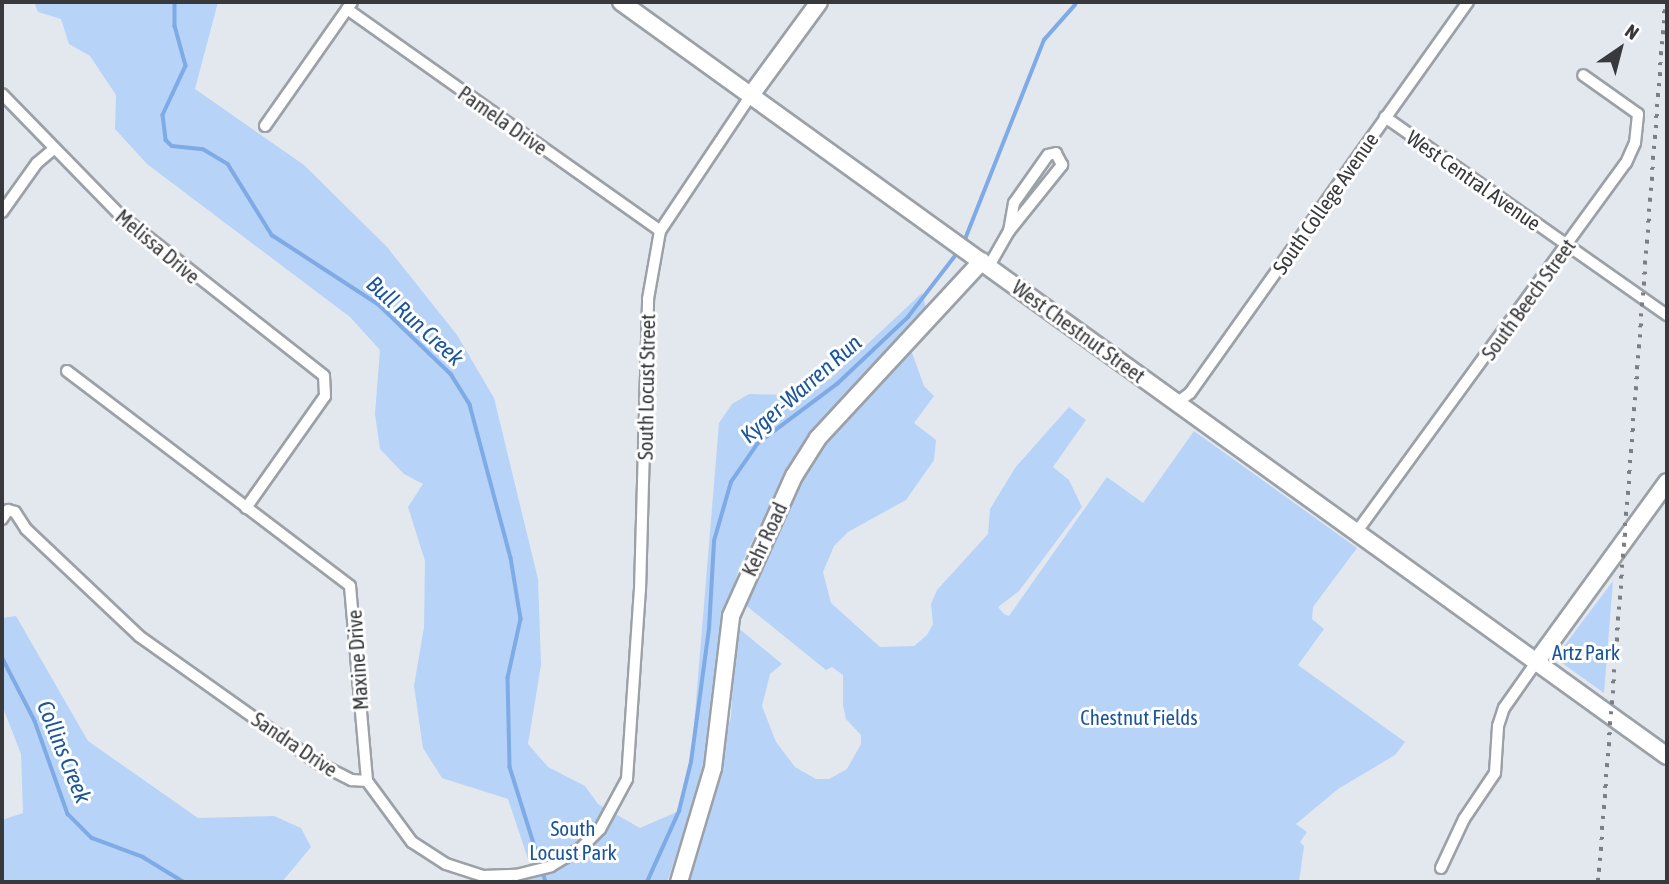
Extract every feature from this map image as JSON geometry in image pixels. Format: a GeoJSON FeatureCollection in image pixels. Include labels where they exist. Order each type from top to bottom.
{"type":"FeatureCollection","features":[{"type":"Feature","properties":{"kind":"main road","name":"West Chestnut Street"},"geometry":{"type":"LineString","coordinates":[[621,2],[1358,530],[1667,757]]}},
{"type":"Feature","properties":{"kind":"main road","name":"South Locust Street"},"geometry":{"type":"LineString","coordinates":[[751,95],[819,2]]}},
{"type":"Feature","properties":{"kind":"main road","name":"Kehr Road"},"geometry":{"type":"LineString","coordinates":[[679,882],[713,768],[731,616],[794,476],[818,438],[986,264]]}},
{"type":"Feature","properties":{"kind":"main road"},"geometry":{"type":"LineString","coordinates":[[1537,661],[1667,482]]}},
{"type":"Feature","properties":{"kind":"street","name":"South College Avenue"},"geometry":{"type":"LineString","coordinates":[[1178,402],[1197,382],[1468,2]]}},
{"type":"Feature","properties":{"kind":"street"},"geometry":{"type":"LineString","coordinates":[[265,126],[349,5]]}},
{"type":"Feature","properties":{"kind":"street","name":"Pamela Drive"},"geometry":{"type":"LineString","coordinates":[[349,5],[660,231]]}},
{"type":"Feature","properties":{"kind":"street","name":"South Beech Street"},"geometry":{"type":"LineString","coordinates":[[1358,530],[1626,163],[1639,126],[1633,107],[1583,75]]}},
{"type":"Feature","properties":{"kind":"street","name":"Melissa Drive"},"geometry":{"type":"LineString","coordinates":[[2,94],[121,216],[327,382],[325,396],[246,508]]}},
{"type":"Feature","properties":{"kind":"street","name":"South Locust Street"},"geometry":{"type":"LineString","coordinates":[[368,780],[412,842],[446,864],[483,876],[534,871],[551,866],[581,848],[608,817],[627,779],[631,739],[648,299],[660,231],[751,95]]}},
{"type":"Feature","properties":{"kind":"street","name":"West Central Avenue"},"geometry":{"type":"LineString","coordinates":[[1385,117],[1667,315]]}},
{"type":"Feature","properties":{"kind":"street"},"geometry":{"type":"LineString","coordinates":[[2,212],[37,163],[55,148]]}},
{"type":"Feature","properties":{"kind":"street"},"geometry":{"type":"LineString","coordinates":[[986,264],[1062,165],[1056,153],[1048,155],[1014,203],[1009,231]]}},
{"type":"Feature","properties":{"kind":"street","name":"Maxine Drive"},"geometry":{"type":"LineString","coordinates":[[66,371],[349,586],[368,780]]}},
{"type":"Feature","properties":{"kind":"street","name":"Sandra Drive"},"geometry":{"type":"LineString","coordinates":[[2,519],[8,510],[15,512],[26,530],[101,600],[173,660],[318,763],[352,780],[368,780]]}},
{"type":"Feature","properties":{"kind":"street"},"geometry":{"type":"LineString","coordinates":[[1441,868],[1464,819],[1495,773],[1498,726],[1504,708],[1537,661]]}},
{"type":"Feature","properties":{"kind":"green space","name":"South Locust Park"},"geometry":{"type":"Polygon","coordinates":[[[34,2],[218,2],[195,89],[304,165],[387,247],[457,335],[494,398],[538,579],[541,665],[528,744],[548,767],[585,786],[598,804],[640,828],[679,811],[691,762],[719,423],[732,404],[749,394],[786,395],[830,379],[922,293],[927,311],[812,430],[789,464],[738,571],[723,627],[708,762],[667,882],[518,882],[540,876],[536,863],[530,865],[508,799],[442,778],[423,748],[414,686],[424,627],[425,561],[408,507],[423,484],[404,474],[380,449],[375,414],[380,350],[350,317],[147,164],[115,129],[116,95],[90,56],[69,44],[61,19],[38,12],[34,2]]]}},
{"type":"Feature","properties":{"kind":"green space","name":"Chestnut Fields"},"geometry":{"type":"Polygon","coordinates":[[[911,350],[924,386],[934,396],[914,423],[936,440],[934,460],[906,500],[848,532],[834,546],[823,572],[831,603],[880,647],[914,646],[927,635],[933,624],[931,604],[937,590],[988,534],[990,509],[1015,468],[1069,407],[1086,420],[1053,467],[1069,480],[1082,507],[1019,591],[998,607],[1004,614],[1009,616],[1107,477],[1143,503],[1194,431],[1357,548],[1313,607],[1312,619],[1324,629],[1298,665],[1405,742],[1395,755],[1338,789],[1296,824],[1307,832],[1300,842],[1304,846],[1299,882],[687,882],[731,716],[736,626],[782,664],[770,674],[762,706],[776,742],[795,767],[816,779],[829,779],[847,769],[861,744],[861,735],[846,719],[843,675],[832,667],[826,670],[743,603],[812,458],[911,350]]]}},
{"type":"Feature","properties":{"kind":"green space","name":"Artz Park"},"geometry":{"type":"Polygon","coordinates":[[[1613,581],[1604,693],[1555,658],[1613,581]]]}},
{"type":"Feature","properties":{"kind":"green space"},"geometry":{"type":"Polygon","coordinates":[[[16,616],[88,741],[198,818],[274,816],[301,828],[311,847],[282,882],[2,882],[2,820],[23,813],[21,754],[2,705],[2,618],[16,616]]]}},
{"type":"Feature","properties":{"kind":"waterway","name":"Bull Run Creek"},"geometry":{"type":"LineString","coordinates":[[175,2],[175,26],[186,66],[163,115],[166,140],[172,146],[203,149],[228,164],[272,235],[378,304],[451,374],[470,405],[511,558],[521,619],[508,678],[510,767],[546,882]]}},
{"type":"Feature","properties":{"kind":"waterway","name":"Kyger-Warren Run"},"geometry":{"type":"LineString","coordinates":[[964,242],[1044,40],[1075,5]]}},
{"type":"Feature","properties":{"kind":"waterway","name":"Kyger-Warren Run"},"geometry":{"type":"LineString","coordinates":[[647,882],[679,811],[691,762],[709,629],[714,541],[731,482],[758,443],[837,384],[908,317],[958,252]]}},
{"type":"Feature","properties":{"kind":"waterway","name":"Collins Creek"},"geometry":{"type":"LineString","coordinates":[[2,598],[2,610]]}},
{"type":"Feature","properties":{"kind":"waterway","name":"Collins Creek"},"geometry":{"type":"LineString","coordinates":[[2,657],[35,721],[68,814],[92,838],[143,857],[184,882]]}},
{"type":"Feature","properties":{"kind":"railway"},"geometry":{"type":"LineString","coordinates":[[1598,882],[1665,2]]}}]}
